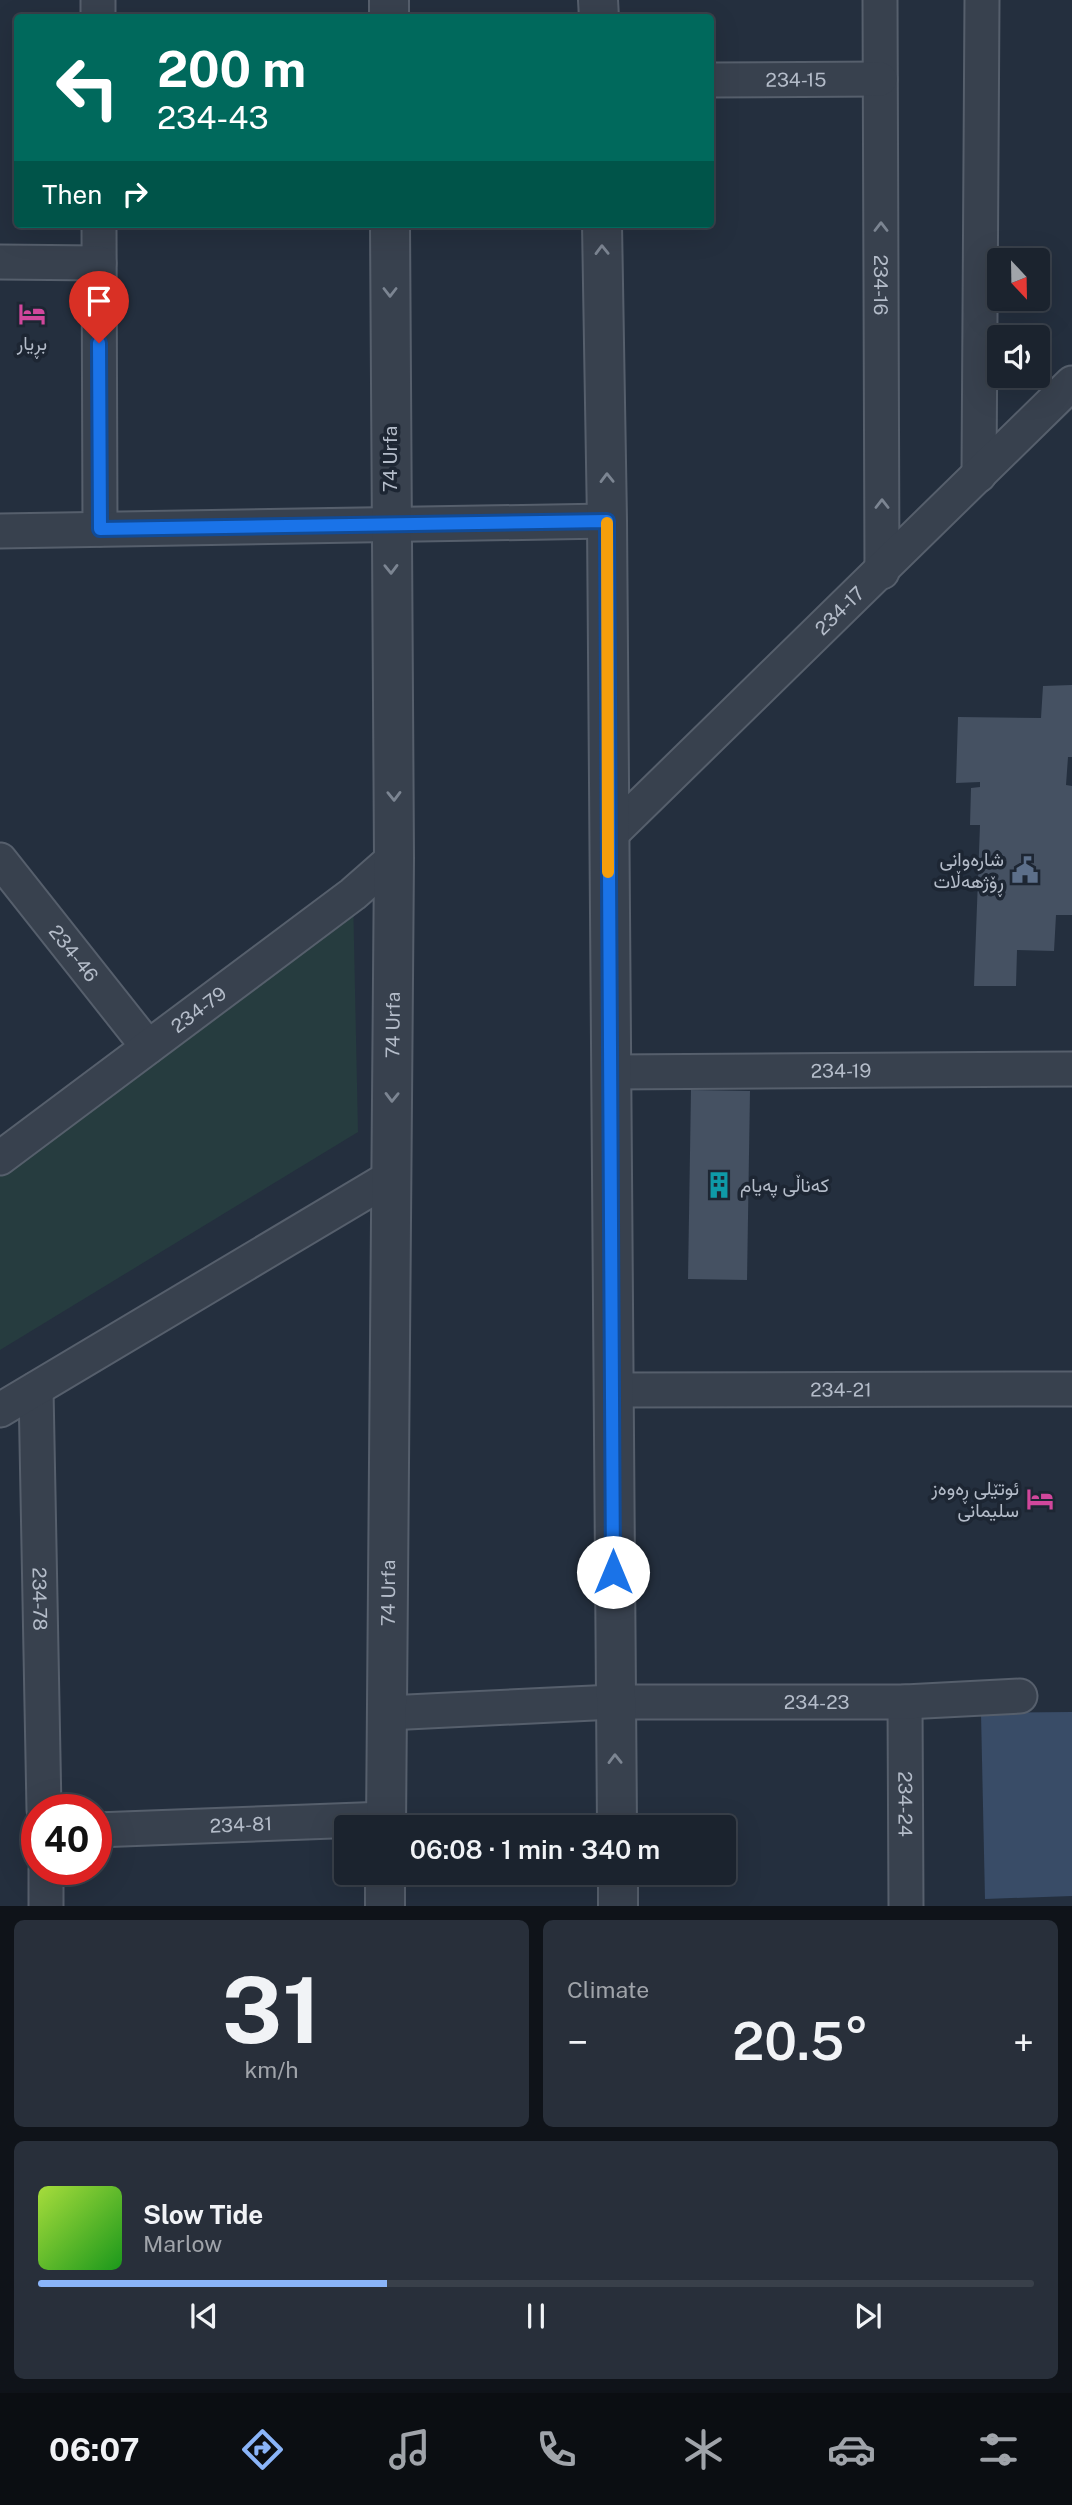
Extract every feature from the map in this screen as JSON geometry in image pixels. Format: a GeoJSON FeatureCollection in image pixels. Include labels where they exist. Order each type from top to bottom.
{"type":"FeatureCollection","features":[{"type":"Feature","properties":{"kind":"street","name":"234-16"},"geometry":{"type":"LineString","coordinates":[[880,0],[882,572]]}},
{"type":"Feature","properties":{"kind":"street"},"geometry":{"type":"LineString","coordinates":[[979,475],[982,0]]}},
{"type":"Feature","properties":{"kind":"street","name":"234-15"},"geometry":{"type":"LineString","coordinates":[[714,80],[880,79]]}},
{"type":"Feature","properties":{"kind":"street"},"geometry":{"type":"LineString","coordinates":[[99,228],[100,529]]}},
{"type":"Feature","properties":{"kind":"street","name":"74 Urfa"},"geometry":{"type":"LineString","coordinates":[[386,1815],[394,858],[390,228]]}},
{"type":"Feature","properties":{"kind":"street"},"geometry":{"type":"LineString","coordinates":[[602,228],[607,521],[617,1815]]}},
{"type":"Feature","properties":{"kind":"street"},"geometry":{"type":"LineString","coordinates":[[0,262],[99,263]]}},
{"type":"Feature","properties":{"kind":"street","name":"234-17"},"geometry":{"type":"LineString","coordinates":[[608,837],[882,572],[1072,383]]}},
{"type":"Feature","properties":{"kind":"street"},"geometry":{"type":"LineString","coordinates":[[0,531],[607,521]]}},
{"type":"Feature","properties":{"kind":"street","name":"234-79"},"geometry":{"type":"LineString","coordinates":[[0,1158],[353,894],[394,858]]}},
{"type":"Feature","properties":{"kind":"street","name":"234-46"},"geometry":{"type":"LineString","coordinates":[[0,860],[148,1047]]}},
{"type":"Feature","properties":{"kind":"street","name":"234-19"},"geometry":{"type":"LineString","coordinates":[[610,1072],[1072,1069]]}},
{"type":"Feature","properties":{"kind":"street"},"geometry":{"type":"LineString","coordinates":[[0,1410],[391,1177]]}},
{"type":"Feature","properties":{"kind":"street","name":"234-78"},"geometry":{"type":"LineString","coordinates":[[36,1389],[44,1794]]}},
{"type":"Feature","properties":{"kind":"street","name":"234-21"},"geometry":{"type":"LineString","coordinates":[[612,1390],[1072,1389]]}},
{"type":"Feature","properties":{"kind":"street","name":"234-23"},"geometry":{"type":"LineString","coordinates":[[387,1713],[614,1702],[905,1702],[1020,1696]]}},
{"type":"Feature","properties":{"kind":"street","name":"234-24"},"geometry":{"type":"LineString","coordinates":[[905,1702],[906,1906]]}},
{"type":"Feature","properties":{"kind":"street","name":"234-81"},"geometry":{"type":"LineString","coordinates":[[112,1830],[334,1824]]}},
{"type":"Feature","properties":{"kind":"street"},"geometry":{"type":"LineString","coordinates":[[46,1885],[46,1906]]}},
{"type":"Feature","properties":{"kind":"street"},"geometry":{"type":"LineString","coordinates":[[385,1885],[385,1906]]}},
{"type":"Feature","properties":{"kind":"street"},"geometry":{"type":"LineString","coordinates":[[618,1885],[618,1906]]}},
{"type":"Feature","properties":{"kind":"green space"},"geometry":{"type":"Polygon","coordinates":[[[353,894],[358,1132],[0,1350],[0,1158],[353,894]]]}},
{"type":"Feature","properties":{"kind":"water"},"geometry":{"type":"Polygon","coordinates":[[[1072,1712],[1072,1896],[985,1899],[981,1713],[1072,1712]]]}},
{"type":"Feature","properties":{"kind":"building","name":"شارەوانی ڕۆژهەڵات"},"geometry":{"type":"Polygon","coordinates":[[[1072,685],[1072,757],[1068,757],[1066,785],[1072,786],[1072,915],[1056,915],[1054,951],[1017,950],[1016,986],[974,986],[980,825],[970,825],[971,788],[980,787],[980,782],[956,783],[958,717],[1041,718],[1043,686],[1072,685]]]}},
{"type":"Feature","properties":{"kind":"building","name":"کەناڵی پەیام"},"geometry":{"type":"Polygon","coordinates":[[[691,1090],[750,1091],[747,1280],[688,1279],[691,1090]]]}},
{"type":"Feature","properties":{"kind":"slow traffic"},"geometry":{"type":"LineString","coordinates":[[607,523],[608,872]]}},
{"type":"Feature","properties":{"kind":"place","name":"بڕیار"},"geometry":{"type":"Point","coordinates":[32,314]}},
{"type":"Feature","properties":{"kind":"place","name":"شارەوانی ڕۆژهەڵات"},"geometry":{"type":"Point","coordinates":[1025,870]}},
{"type":"Feature","properties":{"kind":"place","name":"کەناڵی پەیام"},"geometry":{"type":"Point","coordinates":[719,1185]}},
{"type":"Feature","properties":{"kind":"place","name":"ئوتێلی ڕەوەز سلیمانی"},"geometry":{"type":"Point","coordinates":[1040,1499]}},
{"type":"Feature","properties":{"kind":"route"},"geometry":{"type":"LineString","coordinates":[[99,343],[100,529],[607,521],[613,1572]]}}]}
